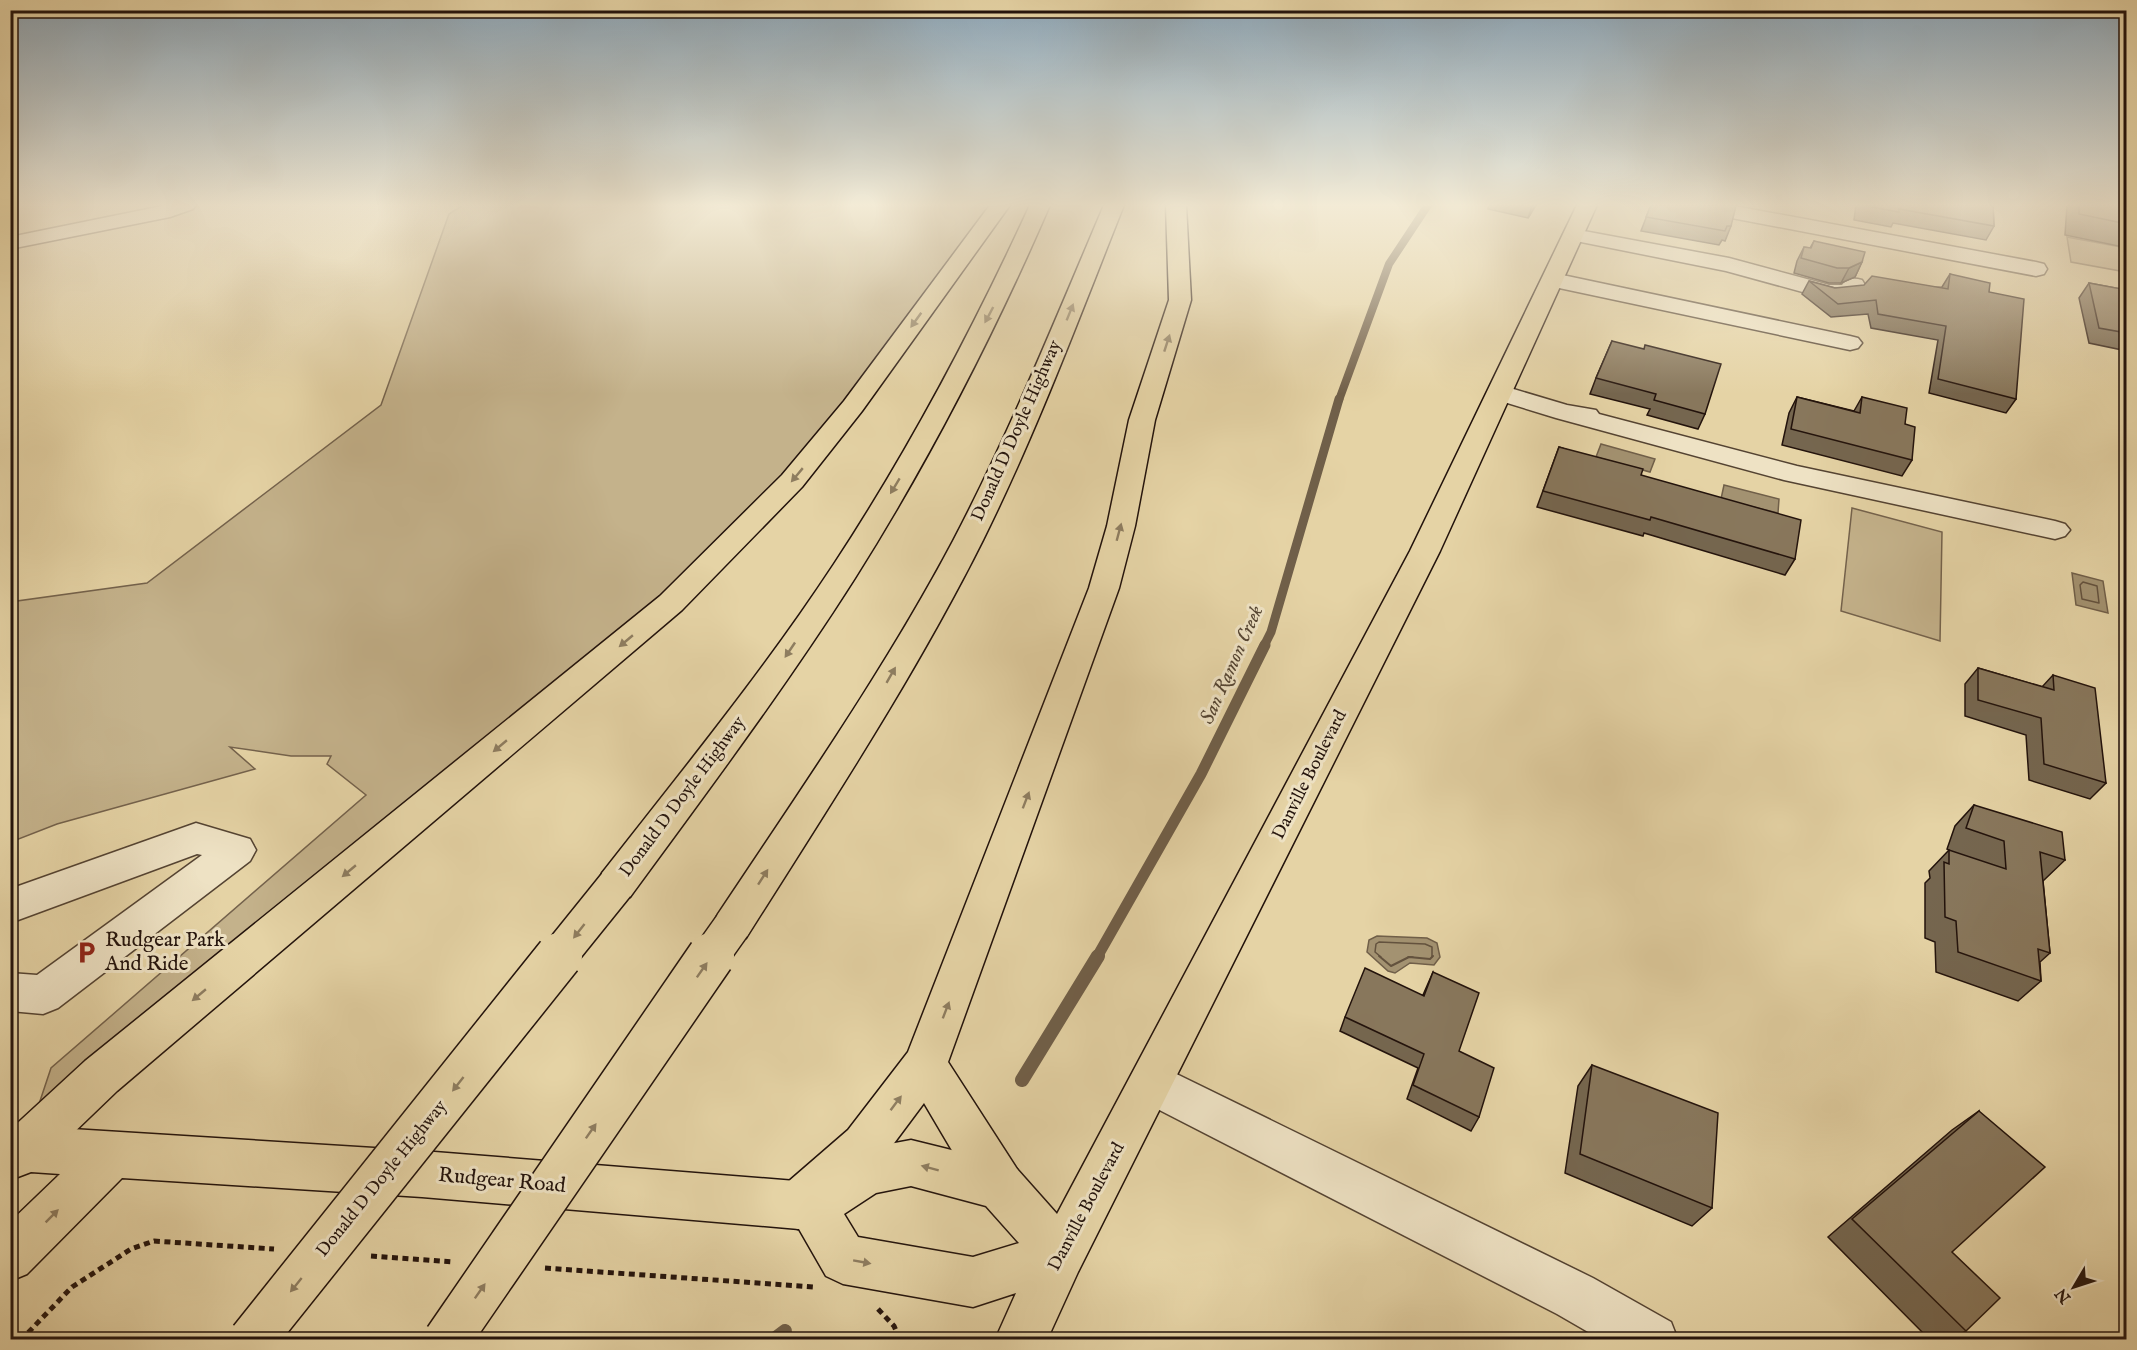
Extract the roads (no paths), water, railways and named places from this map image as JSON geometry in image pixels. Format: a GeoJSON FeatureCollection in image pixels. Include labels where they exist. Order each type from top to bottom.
{"type":"FeatureCollection","features":[{"type":"Feature","properties":{"kind":"main road"},"geometry":{"type":"LineString","coordinates":[[15,1152],[101,1076],[671,603],[792,481],[853,406],[954,268]]}},
{"type":"Feature","properties":{"kind":"main road","name":"Donald D Doyle Highway"},"geometry":{"type":"LineString","coordinates":[[252,1340],[616,885],[753,704],[843,572],[912,457],[961,369],[1012,268]]}},
{"type":"Feature","properties":{"kind":"main road","name":"Donald D Doyle Highway"},"geometry":{"type":"LineString","coordinates":[[447,1340],[732,927],[862,725],[944,585],[1003,468],[1088,268]]}},
{"type":"Feature","properties":{"kind":"main road"},"geometry":{"type":"LineString","coordinates":[[806,1205],[864,1146],[925,1065],[1104,588],[1121,526],[1142,420],[1180,300],[1179,268]]}},
{"type":"Feature","properties":{"kind":"main road","name":"Danville Boulevard"},"geometry":{"type":"LineString","coordinates":[[1020,1340],[1061,1255],[1152,1083],[1425,551],[1558,268]]}},
{"type":"Feature","properties":{"kind":"main road"},"geometry":{"type":"LineString","coordinates":[[806,1205],[843,1259],[973,1282],[1061,1255],[1000,1186],[925,1065]]}},
{"type":"Feature","properties":{"kind":"main road","name":"Rudgear Road"},"geometry":{"type":"LineString","coordinates":[[15,1152],[114,1154],[422,1174],[806,1205]]}},
{"type":"Feature","properties":{"kind":"main road"},"geometry":{"type":"LineString","coordinates":[[10,1257],[114,1154]]}},
{"type":"Feature","properties":{"kind":"main road"},"geometry":{"type":"LineString","coordinates":[[806,1205],[868,1171],[911,1163],[1000,1186]]}},
{"type":"Feature","properties":{"kind":"street"},"geometry":{"type":"LineString","coordinates":[[1741,268],[1828,292],[1849,291],[1854,285]]}},
{"type":"Feature","properties":{"kind":"street"},"geometry":{"type":"LineString","coordinates":[[2031,268],[2036,269]]}},
{"type":"Feature","properties":{"kind":"street"},"geometry":{"type":"LineString","coordinates":[[1553,280],[1850,344]]}},
{"type":"Feature","properties":{"kind":"street"},"geometry":{"type":"LineString","coordinates":[[1500,393],[1565,413],[1794,474],[2055,530]]}},
{"type":"Feature","properties":{"kind":"street"},"geometry":{"type":"LineString","coordinates":[[1565,413],[1583,416],[1615,413],[1680,430]]}},
{"type":"Feature","properties":{"kind":"street"},"geometry":{"type":"LineString","coordinates":[[10,906],[196,838],[237,850],[43,995],[10,992]]}},
{"type":"Feature","properties":{"kind":"street"},"geometry":{"type":"LineString","coordinates":[[1152,1083],[1564,1291],[1653,1340]]}},
{"type":"Feature","properties":{"kind":"water"},"geometry":{"type":"Polygon","coordinates":[[[1601,444],[1655,459],[1650,472],[1596,457],[1601,444]]]}},
{"type":"Feature","properties":{"kind":"water"},"geometry":{"type":"Polygon","coordinates":[[[1724,485],[1779,499],[1778,513],[1721,499],[1724,485]]]}},
{"type":"Feature","properties":{"kind":"water"},"geometry":{"type":"Polygon","coordinates":[[[2072,573],[2103,581],[2108,613],[2076,605],[2072,573]]]}},
{"type":"Feature","properties":{"kind":"water"},"geometry":{"type":"Polygon","coordinates":[[[1377,936],[1427,938],[1437,943],[1440,957],[1434,965],[1410,963],[1395,973],[1388,971],[1367,952],[1369,940],[1377,936]]]}},
{"type":"Feature","properties":{"kind":"waterway","name":"San Ramon Creek"},"geometry":{"type":"LineString","coordinates":[[1339,400],[1388,268]]}},
{"type":"Feature","properties":{"kind":"waterway","name":"San Ramon Creek"},"geometry":{"type":"LineString","coordinates":[[1264,646],[1271,632],[1339,399]]}},
{"type":"Feature","properties":{"kind":"waterway","name":"San Ramon Creek"},"geometry":{"type":"LineString","coordinates":[[1097,957],[1201,774],[1265,645]]}},
{"type":"Feature","properties":{"kind":"waterway","name":"San Ramon Creek"},"geometry":{"type":"LineString","coordinates":[[1022,1080],[1098,956]]}},
{"type":"Feature","properties":{"kind":"waterway","name":"San Ramon Creek"},"geometry":{"type":"LineString","coordinates":[[773,1340],[785,1331]]}},
{"type":"Feature","properties":{"kind":"place","name":"Rudgear Park And Ride"},"geometry":{"type":"Point","coordinates":[87,952]}}]}
